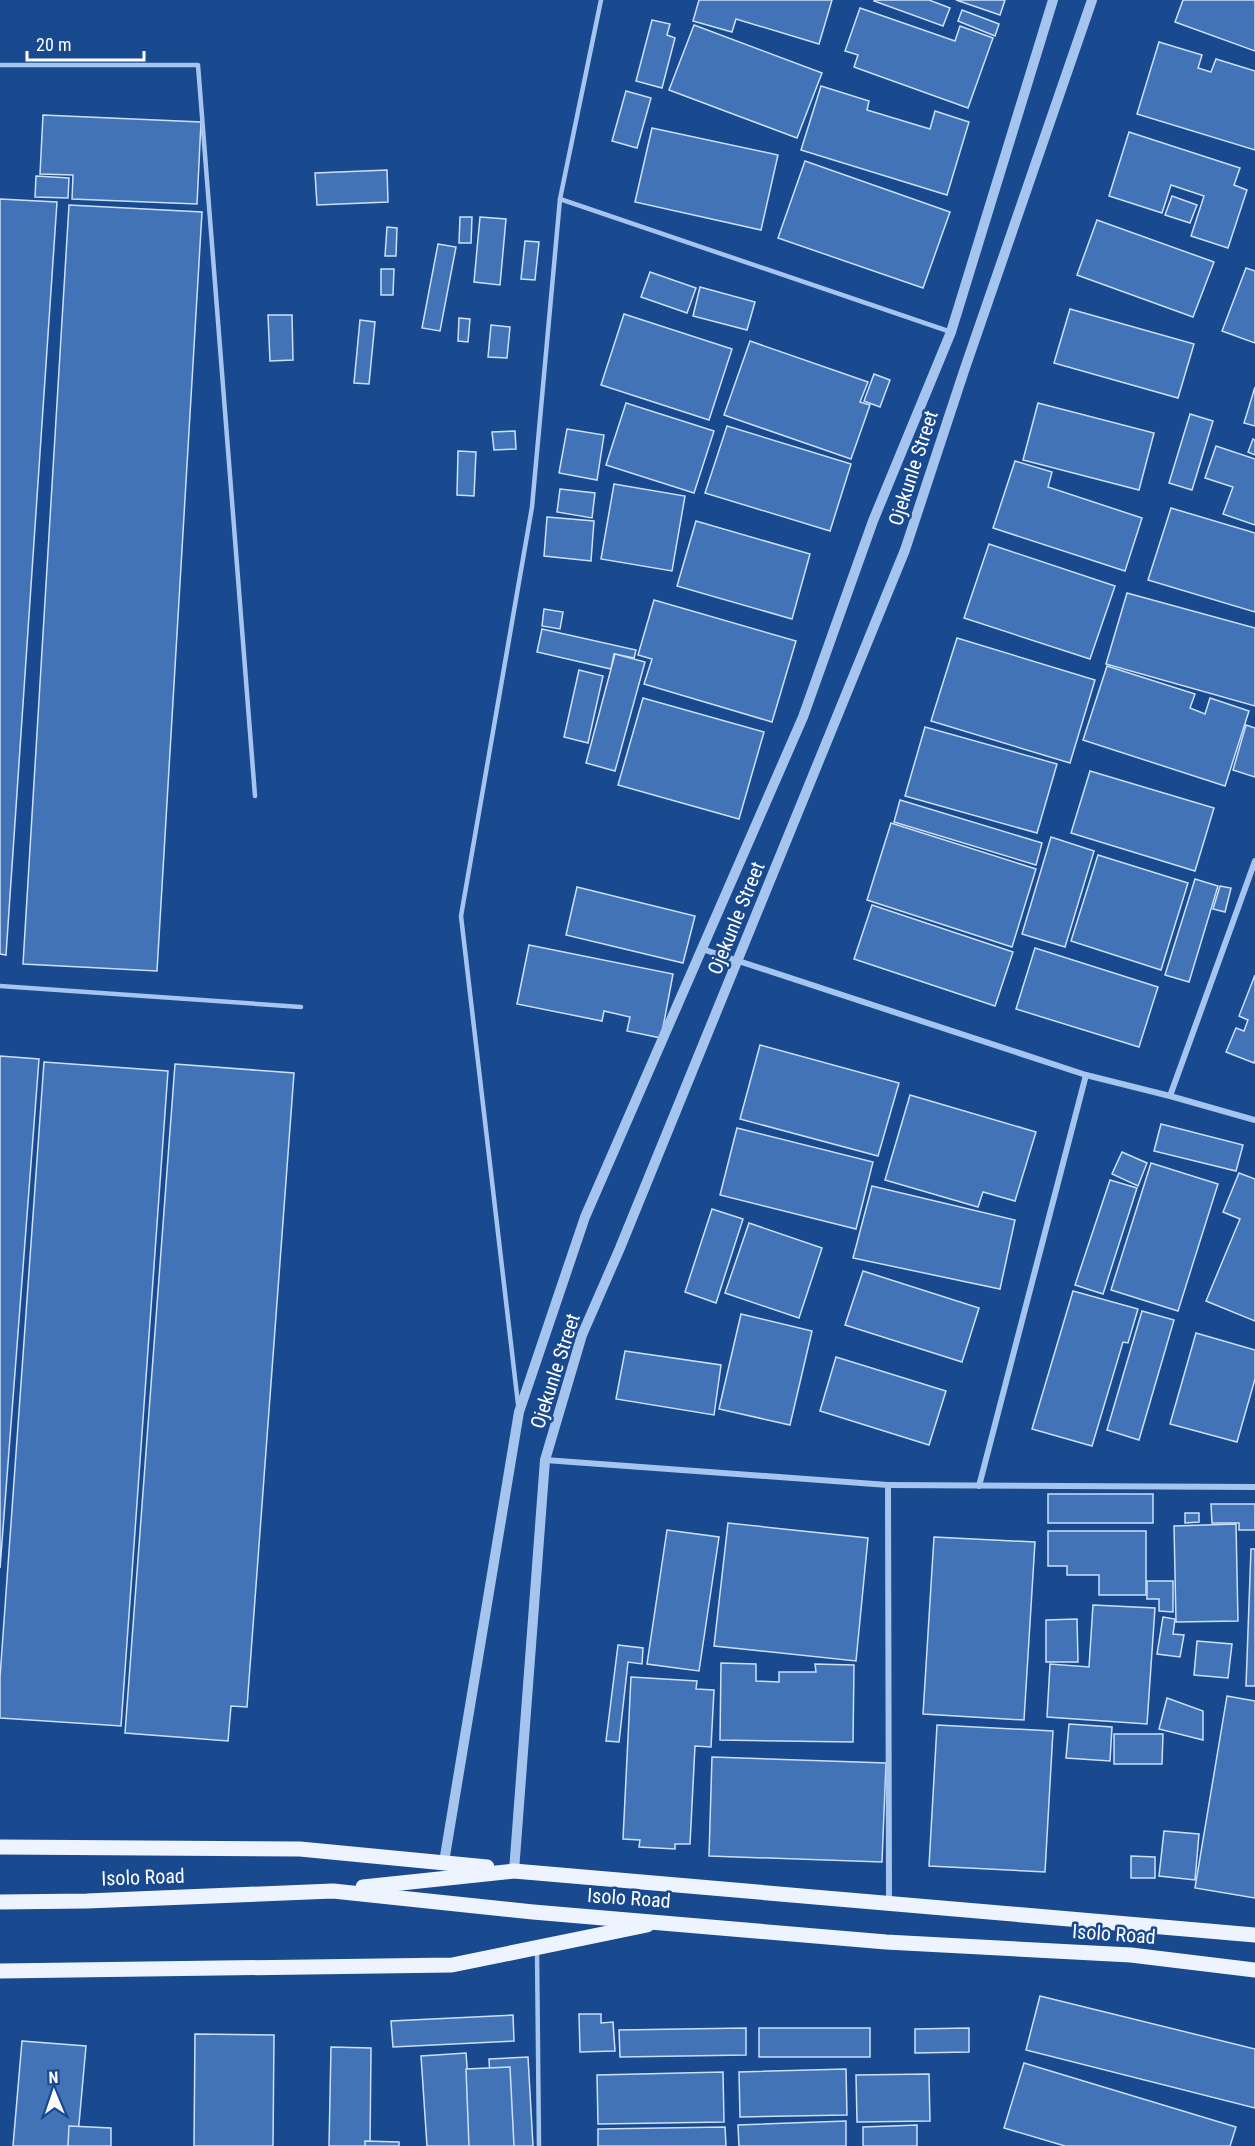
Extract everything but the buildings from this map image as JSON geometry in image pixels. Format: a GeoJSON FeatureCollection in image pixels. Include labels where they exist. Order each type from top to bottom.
{"type":"FeatureCollection","features":[{"type":"Feature","properties":{"kind":"main road"},"geometry":{"type":"LineString","coordinates":[[0,1848],[300,1849],[514,1871],[1255,1935]]}},
{"type":"Feature","properties":{"kind":"main road"},"geometry":{"type":"LineString","coordinates":[[333,1891],[514,1871]]}},
{"type":"Feature","properties":{"kind":"main road","name":"Isolo Road"},"geometry":{"type":"LineString","coordinates":[[0,1902],[333,1891],[533,1912],[886,1942],[1131,1955],[1255,1970]]}},
{"type":"Feature","properties":{"kind":"main road"},"geometry":{"type":"LineString","coordinates":[[0,1971],[452,1965],[665,1922]]}},
{"type":"Feature","properties":{"kind":"street","name":"Ojekunle Street"},"geometry":{"type":"LineString","coordinates":[[444,1862],[519,1412],[585,1218],[803,717],[873,521],[951,332],[1053,0]]}},
{"type":"Feature","properties":{"kind":"street","name":"Ojekunle Street"},"geometry":{"type":"LineString","coordinates":[[514,1871],[545,1460],[582,1335],[905,550],[964,370],[1092,0]]}},
{"type":"Feature","properties":{"kind":"street"},"geometry":{"type":"LineString","coordinates":[[1170,1095],[1255,861]]}},
{"type":"Feature","properties":{"kind":"street"},"geometry":{"type":"LineString","coordinates":[[702,948],[737,962],[1086,1075],[1170,1095],[1255,1120]]}},
{"type":"Feature","properties":{"kind":"street"},"geometry":{"type":"LineString","coordinates":[[979,1486],[1086,1075]]}},
{"type":"Feature","properties":{"kind":"street"},"geometry":{"type":"LineString","coordinates":[[545,1460],[888,1485],[1255,1487]]}},
{"type":"Feature","properties":{"kind":"street"},"geometry":{"type":"LineString","coordinates":[[888,1485],[889,1903]]}},
{"type":"Feature","properties":{"kind":"lane"},"geometry":{"type":"LineString","coordinates":[[519,1412],[461,916],[532,507],[560,199],[601,0]]}},
{"type":"Feature","properties":{"kind":"lane"},"geometry":{"type":"LineString","coordinates":[[0,65],[198,65],[255,796]]}},
{"type":"Feature","properties":{"kind":"lane"},"geometry":{"type":"LineString","coordinates":[[560,199],[951,332]]}},
{"type":"Feature","properties":{"kind":"lane"},"geometry":{"type":"LineString","coordinates":[[0,986],[301,1007]]}},
{"type":"Feature","properties":{"kind":"lane"},"geometry":{"type":"LineString","coordinates":[[537,1949],[539,2146]]}}]}
